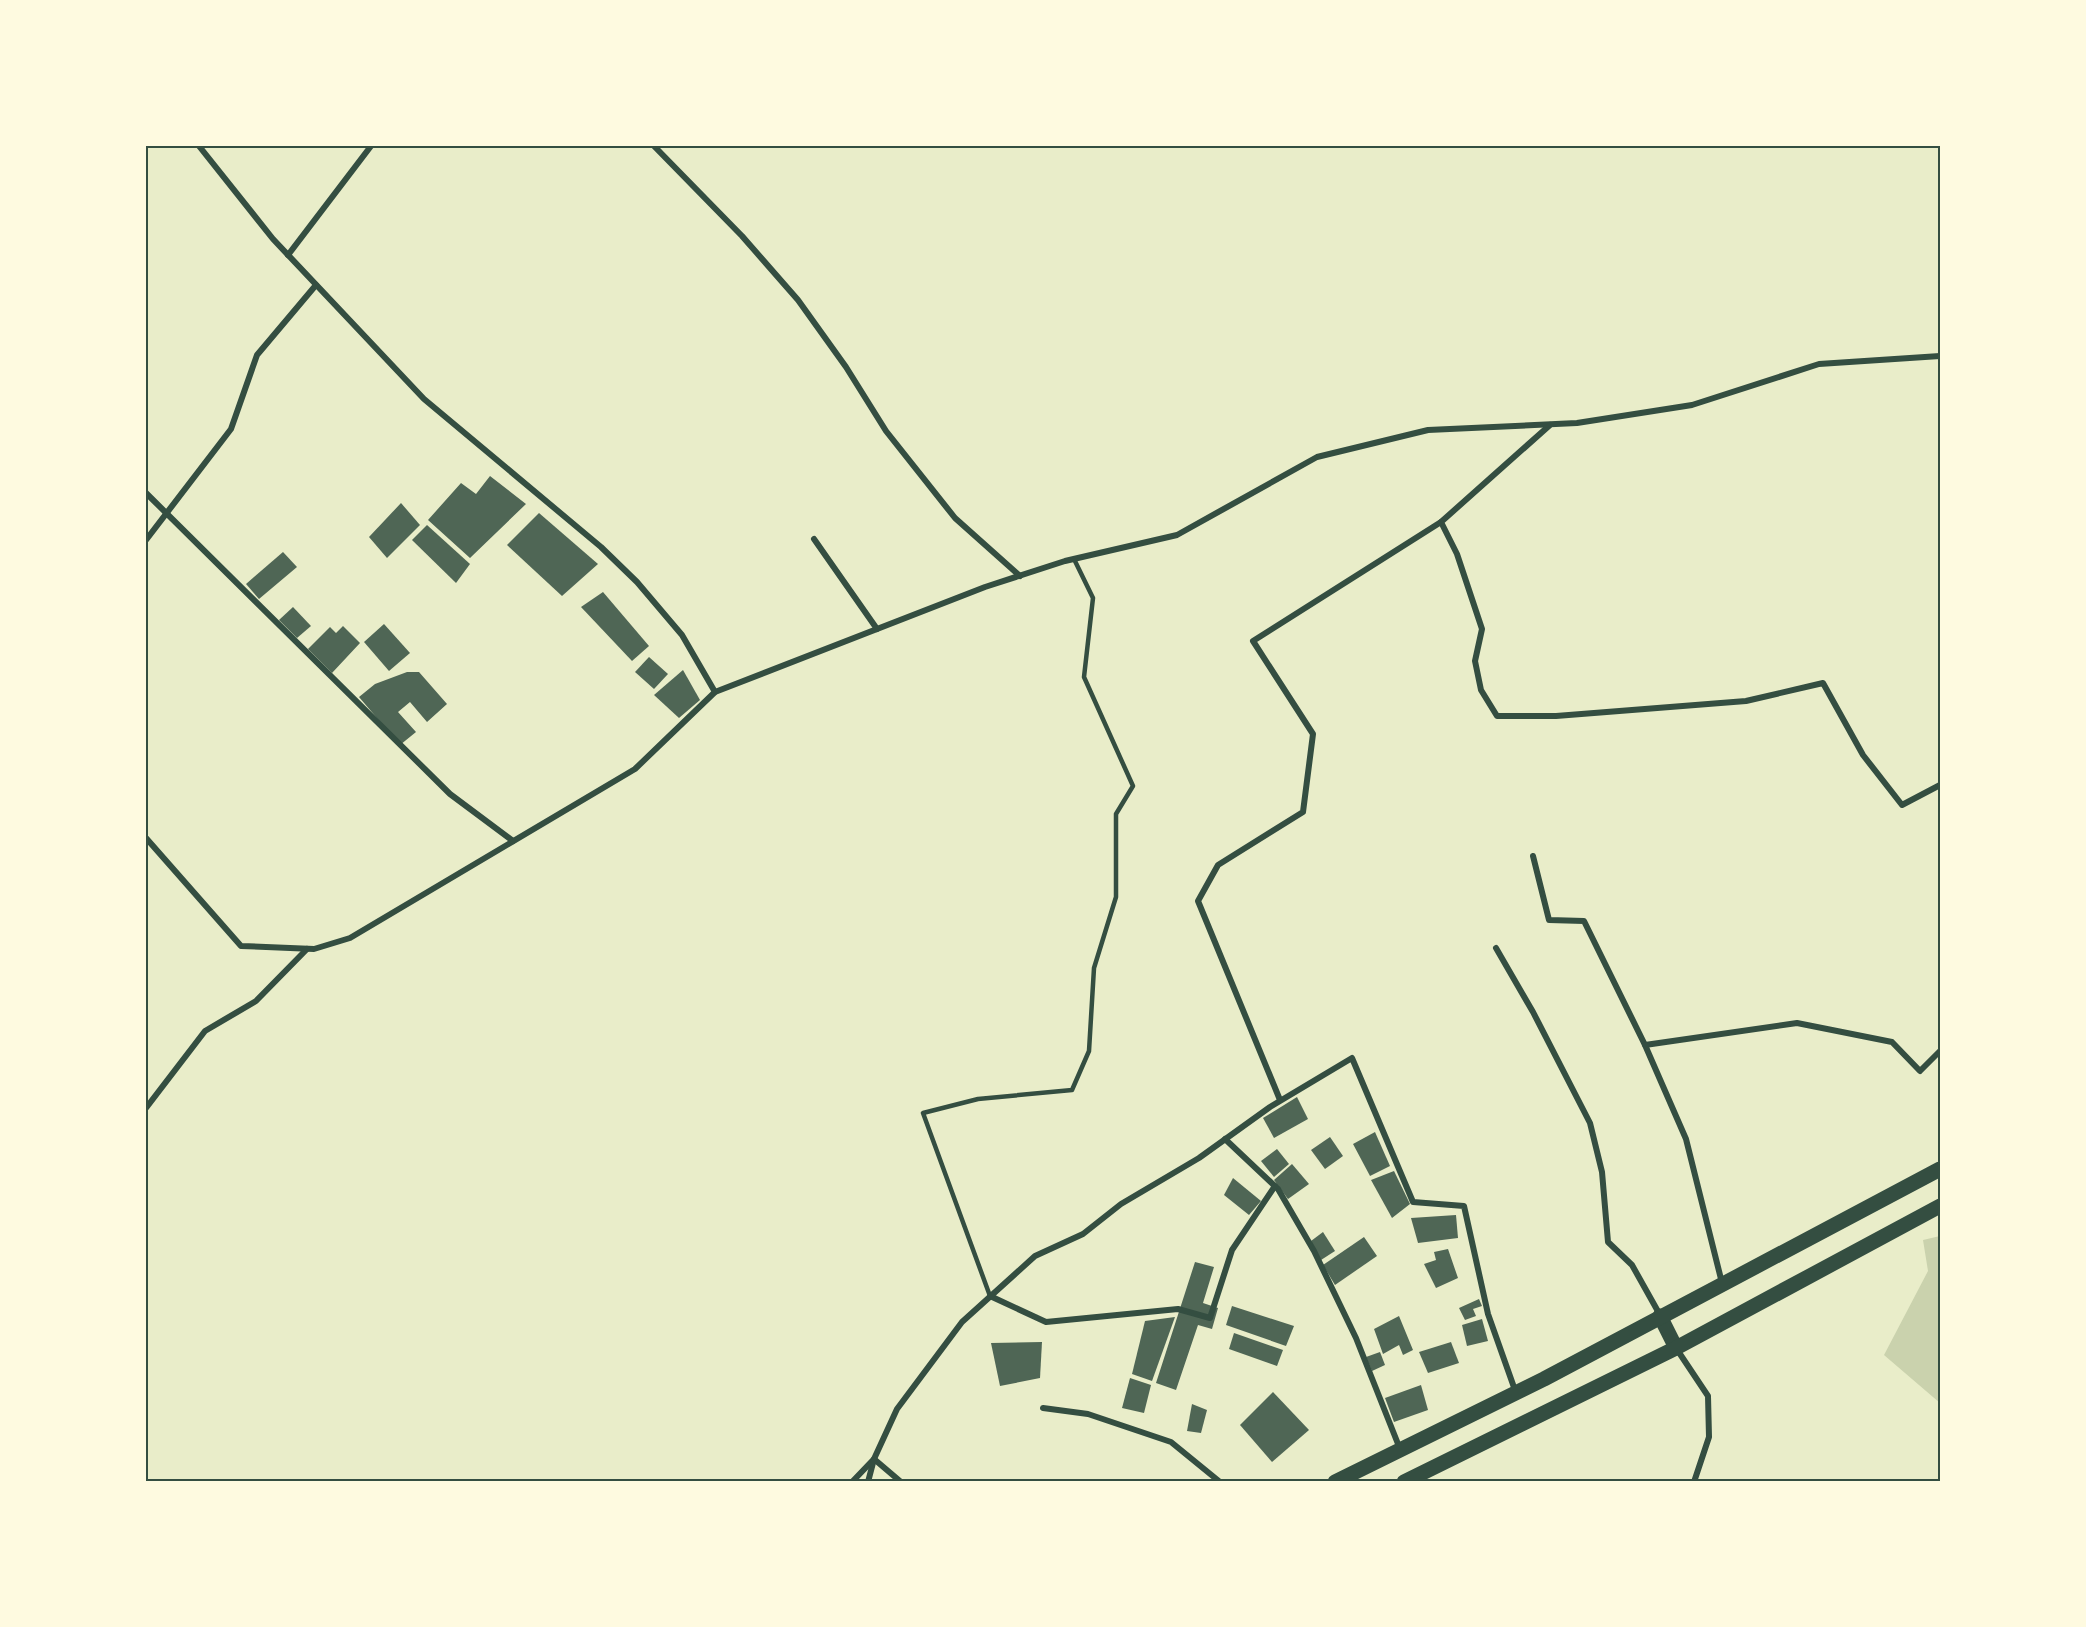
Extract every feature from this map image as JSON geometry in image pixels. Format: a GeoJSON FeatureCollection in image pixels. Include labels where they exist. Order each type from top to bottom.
{"type":"FeatureCollection","features":[{"type":"Feature","properties":{"kind":"main road"},"geometry":{"type":"LineString","coordinates":[[1335,1482],[1516,1393],[1941,1169]]}},
{"type":"Feature","properties":{"kind":"main road"},"geometry":{"type":"LineString","coordinates":[[1404,1482],[1676,1348],[1941,1206]]}},
{"type":"Feature","properties":{"kind":"main road"},"geometry":{"type":"LineString","coordinates":[[1660,1316],[1676,1348]]}},
{"type":"Feature","properties":{"kind":"street"},"geometry":{"type":"LineString","coordinates":[[199,146],[288,255],[424,399],[601,547],[637,582],[682,635],[715,692]]}},
{"type":"Feature","properties":{"kind":"street"},"geometry":{"type":"LineString","coordinates":[[288,255],[371,146]]}},
{"type":"Feature","properties":{"kind":"street"},"geometry":{"type":"LineString","coordinates":[[654,146],[742,236],[798,300],[846,367],[886,431],[955,518],[1020,576]]}},
{"type":"Feature","properties":{"kind":"street"},"geometry":{"type":"LineString","coordinates":[[146,540],[231,429],[257,355],[316,285]]}},
{"type":"Feature","properties":{"kind":"street"},"geometry":{"type":"LineString","coordinates":[[146,838],[241,946],[308,949],[350,938],[635,769],[715,692],[1020,576],[1074,559],[1178,536],[1317,457],[1428,430],[1577,423],[1692,405],[1820,364],[1941,357]]}},
{"type":"Feature","properties":{"kind":"street"},"geometry":{"type":"LineString","coordinates":[[1280,1100],[1198,901],[1218,865],[1303,812],[1313,734],[1253,641],[1442,522],[1551,425]]}},
{"type":"Feature","properties":{"kind":"street"},"geometry":{"type":"LineString","coordinates":[[146,493],[450,794],[513,841]]}},
{"type":"Feature","properties":{"kind":"street"},"geometry":{"type":"LineString","coordinates":[[1442,522],[1457,554],[1482,629],[1475,661],[1481,690],[1497,716],[1567,715],[1735,702],[1823,683],[1863,755],[1902,805],[1941,785]]}},
{"type":"Feature","properties":{"kind":"street"},"geometry":{"type":"LineString","coordinates":[[814,539],[877,629]]}},
{"type":"Feature","properties":{"kind":"street"},"geometry":{"type":"LineString","coordinates":[[1533,856],[1549,920],[1584,921],[1645,1045],[1686,1139],[1722,1283]]}},
{"type":"Feature","properties":{"kind":"street"},"geometry":{"type":"LineString","coordinates":[[1496,948],[1533,1012],[1590,1123],[1602,1172],[1608,1242],[1632,1265],[1660,1316]]}},
{"type":"Feature","properties":{"kind":"street"},"geometry":{"type":"LineString","coordinates":[[146,1108],[205,1031],[256,1001],[308,949]]}},
{"type":"Feature","properties":{"kind":"street"},"geometry":{"type":"LineString","coordinates":[[1645,1045],[1797,1023],[1892,1042],[1920,1071],[1941,1051]]}},
{"type":"Feature","properties":{"kind":"street"},"geometry":{"type":"LineString","coordinates":[[868,1482],[874,1459],[897,1409],[962,1322],[1035,1256],[1083,1234],[1121,1204],[1225,1139],[1280,1100],[1352,1058],[1413,1202],[1464,1206],[1488,1314],[1516,1393]]}},
{"type":"Feature","properties":{"kind":"street"},"geometry":{"type":"LineString","coordinates":[[1225,1139],[1275,1186],[1314,1251],[1356,1338],[1400,1450]]}},
{"type":"Feature","properties":{"kind":"street"},"geometry":{"type":"LineString","coordinates":[[990,1296],[1046,1322],[1178,1309],[1210,1318],[1232,1250],[1275,1186]]}},
{"type":"Feature","properties":{"kind":"street"},"geometry":{"type":"LineString","coordinates":[[1676,1348],[1708,1396],[1709,1437],[1694,1482]]}},
{"type":"Feature","properties":{"kind":"street"},"geometry":{"type":"LineString","coordinates":[[1043,1408],[1088,1414],[1171,1442],[1220,1482]]}},
{"type":"Feature","properties":{"kind":"street"},"geometry":{"type":"LineString","coordinates":[[852,1482],[874,1459]]}},
{"type":"Feature","properties":{"kind":"street"},"geometry":{"type":"LineString","coordinates":[[874,1459],[901,1482]]}},
{"type":"Feature","properties":{"kind":"lane"},"geometry":{"type":"LineString","coordinates":[[990,1296],[923,1113],[978,1099],[1072,1090],[1089,1050],[1094,968],[1116,897],[1116,814],[1133,786],[1084,677],[1093,598],[1074,559]]}},
{"type":"Feature","properties":{"kind":"green space"},"geometry":{"type":"Polygon","coordinates":[[[1940,1236],[1940,1403],[1884,1355],[1928,1271],[1923,1240],[1940,1236]]]}},
{"type":"Feature","properties":{"kind":"building"},"geometry":{"type":"Polygon","coordinates":[[[490,476],[526,504],[470,558],[428,520],[461,483],[476,494],[490,476]]]}},
{"type":"Feature","properties":{"kind":"building"},"geometry":{"type":"Polygon","coordinates":[[[401,503],[420,525],[387,558],[369,537],[401,503]]]}},
{"type":"Feature","properties":{"kind":"building"},"geometry":{"type":"Polygon","coordinates":[[[539,513],[598,564],[562,596],[507,545],[539,513]]]}},
{"type":"Feature","properties":{"kind":"building"},"geometry":{"type":"Polygon","coordinates":[[[427,525],[470,564],[456,583],[412,540],[427,525]]]}},
{"type":"Feature","properties":{"kind":"building"},"geometry":{"type":"Polygon","coordinates":[[[283,552],[297,567],[259,599],[246,584],[283,552]]]}},
{"type":"Feature","properties":{"kind":"building"},"geometry":{"type":"Polygon","coordinates":[[[603,592],[649,646],[632,661],[581,607],[603,592]]]}},
{"type":"Feature","properties":{"kind":"building"},"geometry":{"type":"Polygon","coordinates":[[[293,607],[311,626],[297,638],[279,620],[293,607]]]}},
{"type":"Feature","properties":{"kind":"building"},"geometry":{"type":"Polygon","coordinates":[[[384,624],[410,653],[389,671],[364,642],[384,624]]]}},
{"type":"Feature","properties":{"kind":"building"},"geometry":{"type":"Polygon","coordinates":[[[343,626],[360,643],[332,673],[308,649],[330,627],[336,633],[343,626]]]}},
{"type":"Feature","properties":{"kind":"building"},"geometry":{"type":"Polygon","coordinates":[[[649,657],[668,674],[654,689],[635,672],[649,657]]]}},
{"type":"Feature","properties":{"kind":"building"},"geometry":{"type":"Polygon","coordinates":[[[683,670],[700,700],[679,718],[654,695],[683,670]]]}},
{"type":"Feature","properties":{"kind":"building"},"geometry":{"type":"Polygon","coordinates":[[[407,672],[419,672],[447,704],[427,722],[410,702],[398,712],[416,732],[400,745],[359,697],[375,684],[407,672]]]}},
{"type":"Feature","properties":{"kind":"building"},"geometry":{"type":"Polygon","coordinates":[[[1297,1097],[1308,1119],[1274,1138],[1263,1118],[1297,1097]]]}},
{"type":"Feature","properties":{"kind":"building"},"geometry":{"type":"Polygon","coordinates":[[[1375,1132],[1390,1166],[1370,1176],[1353,1144],[1375,1132]]]}},
{"type":"Feature","properties":{"kind":"building"},"geometry":{"type":"Polygon","coordinates":[[[1330,1137],[1343,1156],[1325,1169],[1311,1150],[1330,1137]]]}},
{"type":"Feature","properties":{"kind":"building"},"geometry":{"type":"Polygon","coordinates":[[[1277,1149],[1289,1164],[1274,1177],[1261,1161],[1277,1149]]]}},
{"type":"Feature","properties":{"kind":"building"},"geometry":{"type":"Polygon","coordinates":[[[1292,1164],[1309,1184],[1288,1199],[1274,1180],[1292,1164]]]}},
{"type":"Feature","properties":{"kind":"building"},"geometry":{"type":"Polygon","coordinates":[[[1394,1171],[1410,1204],[1392,1218],[1371,1180],[1394,1171]]]}},
{"type":"Feature","properties":{"kind":"building"},"geometry":{"type":"Polygon","coordinates":[[[1233,1178],[1261,1201],[1249,1215],[1224,1195],[1233,1178]]]}},
{"type":"Feature","properties":{"kind":"building"},"geometry":{"type":"Polygon","coordinates":[[[1456,1215],[1458,1238],[1418,1243],[1411,1218],[1456,1215]]]}},
{"type":"Feature","properties":{"kind":"building"},"geometry":{"type":"Polygon","coordinates":[[[1323,1232],[1335,1251],[1321,1260],[1311,1241],[1323,1232]]]}},
{"type":"Feature","properties":{"kind":"building"},"geometry":{"type":"Polygon","coordinates":[[[1364,1237],[1377,1256],[1335,1285],[1323,1265],[1364,1237]]]}},
{"type":"Feature","properties":{"kind":"building"},"geometry":{"type":"Polygon","coordinates":[[[1448,1249],[1458,1278],[1436,1288],[1424,1264],[1436,1260],[1434,1252],[1448,1249]]]}},
{"type":"Feature","properties":{"kind":"building"},"geometry":{"type":"Polygon","coordinates":[[[1195,1262],[1214,1267],[1203,1303],[1218,1308],[1212,1329],[1198,1325],[1176,1390],[1156,1383],[1195,1262]]]}},
{"type":"Feature","properties":{"kind":"building"},"geometry":{"type":"Polygon","coordinates":[[[1479,1299],[1482,1306],[1473,1309],[1476,1316],[1465,1320],[1459,1308],[1479,1299]]]}},
{"type":"Feature","properties":{"kind":"building"},"geometry":{"type":"Polygon","coordinates":[[[1232,1306],[1294,1326],[1286,1346],[1226,1325],[1232,1306]]]}},
{"type":"Feature","properties":{"kind":"building"},"geometry":{"type":"Polygon","coordinates":[[[1399,1316],[1413,1350],[1403,1355],[1399,1345],[1383,1354],[1374,1329],[1399,1316]]]}},
{"type":"Feature","properties":{"kind":"building"},"geometry":{"type":"Polygon","coordinates":[[[1175,1317],[1152,1381],[1132,1374],[1145,1321],[1175,1317]]]}},
{"type":"Feature","properties":{"kind":"building"},"geometry":{"type":"Polygon","coordinates":[[[1482,1319],[1488,1341],[1467,1346],[1462,1325],[1482,1319]]]}},
{"type":"Feature","properties":{"kind":"building"},"geometry":{"type":"Polygon","coordinates":[[[1234,1333],[1283,1350],[1277,1366],[1229,1349],[1234,1333]]]}},
{"type":"Feature","properties":{"kind":"building"},"geometry":{"type":"Polygon","coordinates":[[[1042,1342],[1040,1378],[1000,1386],[991,1343],[1042,1342]]]}},
{"type":"Feature","properties":{"kind":"building"},"geometry":{"type":"Polygon","coordinates":[[[1451,1342],[1459,1363],[1428,1373],[1419,1352],[1451,1342]]]}},
{"type":"Feature","properties":{"kind":"building"},"geometry":{"type":"Polygon","coordinates":[[[1380,1352],[1385,1365],[1372,1371],[1366,1357],[1380,1352]]]}},
{"type":"Feature","properties":{"kind":"building"},"geometry":{"type":"Polygon","coordinates":[[[1130,1378],[1151,1385],[1144,1413],[1122,1408],[1130,1378]]]}},
{"type":"Feature","properties":{"kind":"building"},"geometry":{"type":"Polygon","coordinates":[[[1421,1385],[1428,1410],[1394,1422],[1385,1398],[1421,1385]]]}},
{"type":"Feature","properties":{"kind":"building"},"geometry":{"type":"Polygon","coordinates":[[[1273,1392],[1309,1430],[1272,1462],[1240,1425],[1273,1392]]]}},
{"type":"Feature","properties":{"kind":"building"},"geometry":{"type":"Polygon","coordinates":[[[1192,1404],[1207,1410],[1201,1433],[1187,1431],[1192,1404]]]}}]}
